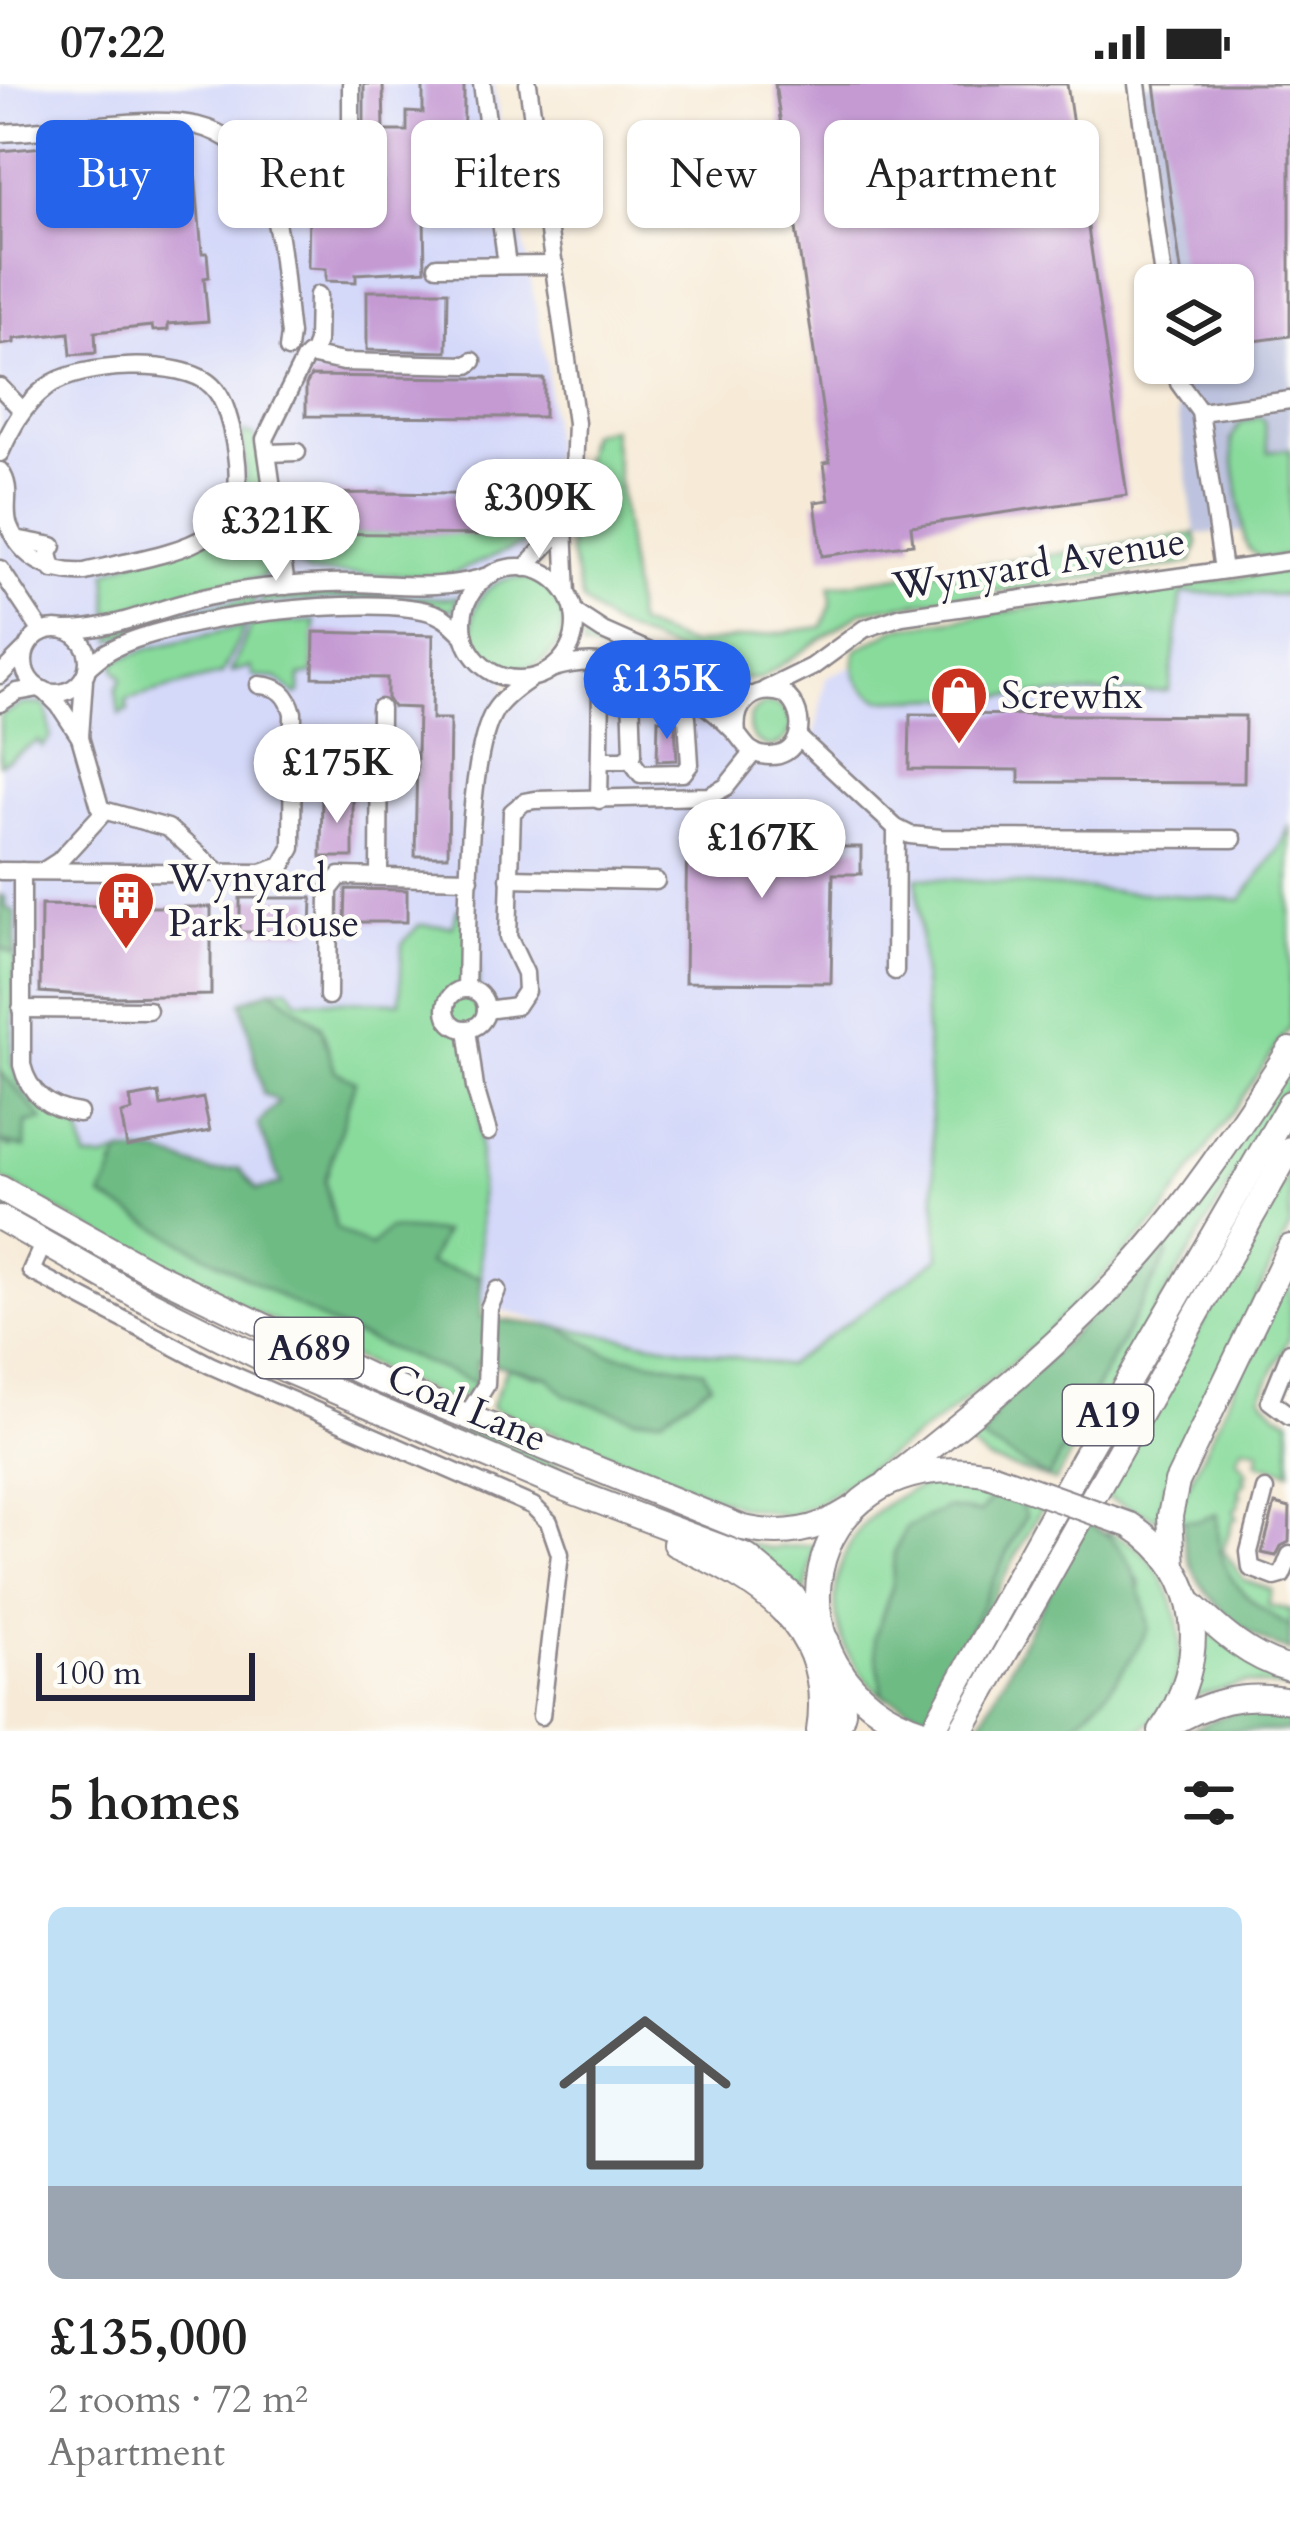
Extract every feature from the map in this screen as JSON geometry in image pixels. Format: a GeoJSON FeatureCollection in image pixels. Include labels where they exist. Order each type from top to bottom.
{"type":"FeatureCollection","features":[{"type":"Feature","properties":{"kind":"highway","name":"A19"},"geometry":{"type":"LineString","coordinates":[[888,1482],[999,1393],[1112,1289],[1183,1204],[1290,1050]]}},
{"type":"Feature","properties":{"kind":"highway","name":"A19"},"geometry":{"type":"LineString","coordinates":[[928,1731],[1290,1103]]}},
{"type":"Feature","properties":{"kind":"highway","name":"A19"},"geometry":{"type":"LineString","coordinates":[[961,1731],[1290,1149]]}},
{"type":"Feature","properties":{"kind":"highway","name":"Coal Lane"},"geometry":{"type":"LineString","coordinates":[[0,1188],[240,1317],[466,1417],[743,1528],[790,1533],[811,1529],[851,1509]]}},
{"type":"Feature","properties":{"kind":"highway","name":"Coal Lane"},"geometry":{"type":"LineString","coordinates":[[0,1218],[141,1298],[288,1371],[566,1490],[747,1557],[792,1595],[827,1641]]}},
{"type":"Feature","properties":{"kind":"highway","name":"A689"},"geometry":{"type":"LineString","coordinates":[[1173,1566],[1170,1516],[1177,1482],[1290,1247]]}},
{"type":"Feature","properties":{"kind":"highway","name":"A689"},"geometry":{"type":"LineString","coordinates":[[928,1731],[869,1705],[842,1673],[827,1641],[819,1605],[820,1570],[827,1543],[851,1509],[888,1482],[944,1469],[985,1473],[1130,1525],[1158,1547],[1192,1605],[1195,1644],[1190,1670],[1162,1729]]}},
{"type":"Feature","properties":{"kind":"highway","name":"A689"},"geometry":{"type":"LineString","coordinates":[[566,1490],[745,1577],[775,1600],[797,1628],[817,1670],[822,1711],[819,1731]]}},
{"type":"Feature","properties":{"kind":"highway","name":"A689"},"geometry":{"type":"LineString","coordinates":[[1192,1605],[1231,1640],[1290,1669]]}},
{"type":"Feature","properties":{"kind":"highway"},"geometry":{"type":"LineString","coordinates":[[837,1731],[843,1712],[842,1673]]}},
{"type":"Feature","properties":{"kind":"highway","name":"A689"},"geometry":{"type":"LineString","coordinates":[[1162,1729],[1209,1703],[1261,1696],[1290,1701]]}},
{"type":"Feature","properties":{"kind":"street"},"geometry":{"type":"LineString","coordinates":[[351,84],[351,120]]}},
{"type":"Feature","properties":{"kind":"street"},"geometry":{"type":"LineString","coordinates":[[482,84],[507,265]]}},
{"type":"Feature","properties":{"kind":"street"},"geometry":{"type":"LineString","coordinates":[[528,84],[576,440],[563,526],[567,594],[574,612],[572,643],[554,668]]}},
{"type":"Feature","properties":{"kind":"street"},"geometry":{"type":"LineString","coordinates":[[1137,84],[1161,264]]}},
{"type":"Feature","properties":{"kind":"street"},"geometry":{"type":"LineString","coordinates":[[0,133],[170,120],[202,126],[229,140],[254,167],[270,206],[290,334],[288,349]]}},
{"type":"Feature","properties":{"kind":"street"},"geometry":{"type":"LineString","coordinates":[[437,266],[555,265]]}},
{"type":"Feature","properties":{"kind":"street"},"geometry":{"type":"LineString","coordinates":[[312,356],[318,295]]}},
{"type":"Feature","properties":{"kind":"street"},"geometry":{"type":"LineString","coordinates":[[286,586],[268,453],[269,425],[304,360],[312,356],[343,362],[473,362]]}},
{"type":"Feature","properties":{"kind":"street"},"geometry":{"type":"LineString","coordinates":[[0,453],[22,410],[49,385],[71,375],[166,366],[184,369],[213,386],[239,462],[236,497],[206,536],[85,572],[53,569],[32,556],[9,526],[8,484],[0,471]]}},
{"type":"Feature","properties":{"kind":"street"},"geometry":{"type":"LineString","coordinates":[[1180,384],[1199,412],[1223,569]]}},
{"type":"Feature","properties":{"kind":"street"},"geometry":{"type":"LineString","coordinates":[[0,387],[22,410]]}},
{"type":"Feature","properties":{"kind":"street"},"geometry":{"type":"LineString","coordinates":[[1199,412],[1290,400]]}},
{"type":"Feature","properties":{"kind":"street"},"geometry":{"type":"LineString","coordinates":[[268,453],[297,452]]}},
{"type":"Feature","properties":{"kind":"street"},"geometry":{"type":"LineString","coordinates":[[525,568],[563,526]]}},
{"type":"Feature","properties":{"kind":"street","name":"Wynyard Avenue"},"geometry":{"type":"LineString","coordinates":[[758,693],[812,667],[864,629],[902,616],[1290,561]]}},
{"type":"Feature","properties":{"kind":"street"},"geometry":{"type":"LineString","coordinates":[[0,568],[42,632]]}},
{"type":"Feature","properties":{"kind":"street"},"geometry":{"type":"LineString","coordinates":[[0,675],[42,632],[102,628],[197,599],[286,586],[443,587],[525,568],[549,576],[567,594]]}},
{"type":"Feature","properties":{"kind":"street"},"geometry":{"type":"LineString","coordinates":[[465,637],[468,601],[491,574]]}},
{"type":"Feature","properties":{"kind":"street"},"geometry":{"type":"LineString","coordinates":[[0,703],[17,692],[66,691],[110,650],[165,632],[282,609],[423,611],[450,622],[489,677],[496,709],[475,787],[466,988]]}},
{"type":"Feature","properties":{"kind":"street"},"geometry":{"type":"LineString","coordinates":[[496,709],[536,677],[554,668],[589,662],[639,671],[690,697],[754,752],[779,754],[798,737],[801,718],[797,706],[784,694],[758,693],[603,631],[574,612]]}},
{"type":"Feature","properties":{"kind":"street"},"geometry":{"type":"LineString","coordinates":[[66,630],[82,643],[86,670],[80,737]]}},
{"type":"Feature","properties":{"kind":"street"},"geometry":{"type":"LineString","coordinates":[[26,649],[26,673],[59,705],[80,737],[103,810],[59,861],[43,871]]}},
{"type":"Feature","properties":{"kind":"street"},"geometry":{"type":"LineString","coordinates":[[479,662],[506,677],[536,677]]}},
{"type":"Feature","properties":{"kind":"street"},"geometry":{"type":"LineString","coordinates":[[797,706],[812,667]]}},
{"type":"Feature","properties":{"kind":"street"},"geometry":{"type":"LineString","coordinates":[[0,871],[273,872],[290,858],[292,848],[293,713],[290,700],[278,688],[259,685]]}},
{"type":"Feature","properties":{"kind":"street"},"geometry":{"type":"LineString","coordinates":[[599,800],[601,690],[646,690],[688,717],[690,764],[683,773],[641,774],[630,759]]}},
{"type":"Feature","properties":{"kind":"street"},"geometry":{"type":"LineString","coordinates":[[630,759],[632,692]]}},
{"type":"Feature","properties":{"kind":"street"},"geometry":{"type":"LineString","coordinates":[[737,734],[738,711],[758,693]]}},
{"type":"Feature","properties":{"kind":"street"},"geometry":{"type":"LineString","coordinates":[[379,876],[380,708]]}},
{"type":"Feature","properties":{"kind":"street"},"geometry":{"type":"LineString","coordinates":[[798,737],[896,828],[910,835],[1233,839]]}},
{"type":"Feature","properties":{"kind":"street"},"geometry":{"type":"LineString","coordinates":[[486,1010],[516,1006],[526,991],[525,973],[508,937],[512,812],[524,802],[709,796],[726,787],[754,752]]}},
{"type":"Feature","properties":{"kind":"street"},"geometry":{"type":"LineString","coordinates":[[600,760],[630,759]]}},
{"type":"Feature","properties":{"kind":"street"},"geometry":{"type":"LineString","coordinates":[[103,810],[160,825],[219,874]]}},
{"type":"Feature","properties":{"kind":"street"},"geometry":{"type":"LineString","coordinates":[[895,970],[896,828]]}},
{"type":"Feature","properties":{"kind":"street"},"geometry":{"type":"LineString","coordinates":[[165,872],[180,862],[184,843]]}},
{"type":"Feature","properties":{"kind":"street"},"geometry":{"type":"LineString","coordinates":[[22,871],[22,1065],[31,1090],[58,1108],[79,1113]]}},
{"type":"Feature","properties":{"kind":"street"},"geometry":{"type":"LineString","coordinates":[[328,996],[329,890],[333,881],[340,876],[470,879]]}},
{"type":"Feature","properties":{"kind":"street"},"geometry":{"type":"LineString","coordinates":[[509,878],[656,881]]}},
{"type":"Feature","properties":{"kind":"street"},"geometry":{"type":"LineString","coordinates":[[466,988],[481,995],[486,1010],[478,1025],[467,1029],[451,1023],[446,1012],[451,995],[466,988]]}},
{"type":"Feature","properties":{"kind":"street"},"geometry":{"type":"LineString","coordinates":[[21,1009],[148,1010]]}},
{"type":"Feature","properties":{"kind":"street"},"geometry":{"type":"LineString","coordinates":[[467,1029],[475,1088],[488,1132]]}},
{"type":"Feature","properties":{"kind":"street"},"geometry":{"type":"LineString","coordinates":[[44,1242],[31,1271],[210,1365],[533,1506],[549,1522],[560,1554],[542,1716]]}},
{"type":"Feature","properties":{"kind":"street"},"geometry":{"type":"LineString","coordinates":[[466,1417],[486,1385],[489,1308],[497,1290]]}},
{"type":"Feature","properties":{"kind":"street"},"geometry":{"type":"LineString","coordinates":[[1290,1352],[1270,1401],[1290,1416]]}},
{"type":"Feature","properties":{"kind":"street"},"geometry":{"type":"LineString","coordinates":[[1274,1586],[1248,1579],[1240,1566],[1260,1489],[1249,1552],[1251,1568],[1282,1575],[1290,1555]]}},
{"type":"Feature","properties":{"kind":"shaded area"},"geometry":{"type":"Polygon","coordinates":[[[0,84],[493,84],[500,120],[411,120],[411,228],[521,228],[547,365],[553,451],[528,537],[498,724],[522,695],[558,677],[587,671],[633,676],[678,698],[746,761],[779,766],[799,757],[814,739],[826,678],[852,666],[862,690],[1168,691],[1182,593],[1290,595],[1290,825],[1279,849],[1242,900],[917,878],[939,1257],[786,1366],[559,1327],[216,1224],[0,1119],[0,84]]]}},
{"type":"Feature","properties":{"kind":"shaded area"},"geometry":{"type":"Polygon","coordinates":[[[1133,84],[1290,84],[1290,530],[1195,534],[1174,384],[1254,384],[1254,264],[1158,264],[1133,84]]]}},
{"type":"Feature","properties":{"kind":"green space"},"geometry":{"type":"Polygon","coordinates":[[[1260,417],[1268,452],[1290,449],[1290,555],[1270,558],[1253,553],[1245,542],[1231,440],[1240,423],[1260,417]]]}},
{"type":"Feature","properties":{"kind":"green space"},"geometry":{"type":"Polygon","coordinates":[[[612,428],[637,625],[690,645],[822,627],[831,604],[830,586],[1195,534],[1198,544],[1191,562],[1183,564],[863,611],[760,679],[739,679],[611,625],[583,602],[570,553],[570,532],[589,433],[612,428]]]}},
{"type":"Feature","properties":{"kind":"green space"},"geometry":{"type":"Polygon","coordinates":[[[241,433],[254,435],[267,485],[275,560],[270,570],[263,577],[211,585],[109,614],[107,572],[232,518],[245,477],[241,433]]]}},
{"type":"Feature","properties":{"kind":"green space"},"geometry":{"type":"Polygon","coordinates":[[[539,474],[539,499],[548,503],[534,536],[457,572],[443,576],[308,573],[294,562],[291,533],[378,533],[379,493],[387,493],[386,532],[507,534],[508,495],[521,495],[520,489],[539,474]]]}},
{"type":"Feature","properties":{"kind":"green space"},"geometry":{"type":"Polygon","coordinates":[[[1290,570],[1290,595],[1182,593],[1169,691],[881,700],[855,674],[856,650],[897,628],[1290,570]]]}},
{"type":"Feature","properties":{"kind":"green space"},"geometry":{"type":"Polygon","coordinates":[[[518,578],[535,581],[550,591],[560,606],[560,640],[550,655],[535,665],[518,668],[501,665],[486,655],[476,640],[473,623],[476,606],[486,591],[501,581],[518,578]]]}},
{"type":"Feature","properties":{"kind":"green space"},"geometry":{"type":"Polygon","coordinates":[[[334,592],[458,597],[452,611],[384,599],[260,604],[263,596],[334,592]]]}},
{"type":"Feature","properties":{"kind":"green space"},"geometry":{"type":"Polygon","coordinates":[[[256,597],[253,606],[167,622],[112,640],[112,633],[180,612],[256,597]]]}},
{"type":"Feature","properties":{"kind":"green space"},"geometry":{"type":"Polygon","coordinates":[[[315,621],[313,674],[300,676],[300,693],[295,695],[277,678],[254,677],[251,667],[231,672],[251,625],[315,621]]]}},
{"type":"Feature","properties":{"kind":"green space"},"geometry":{"type":"Polygon","coordinates":[[[245,626],[222,674],[126,700],[128,711],[119,714],[116,690],[122,678],[115,661],[245,626]]]}},
{"type":"Feature","properties":{"kind":"green space"},"geometry":{"type":"Polygon","coordinates":[[[585,632],[733,700],[727,712],[658,672],[583,648],[585,632]]]}},
{"type":"Feature","properties":{"kind":"green space"},"geometry":{"type":"Polygon","coordinates":[[[23,704],[42,704],[47,709],[51,737],[42,747],[38,741],[0,764],[0,716],[23,704]]]}},
{"type":"Feature","properties":{"kind":"green space"},"geometry":{"type":"Polygon","coordinates":[[[770,704],[785,710],[791,725],[785,740],[770,746],[755,740],[749,725],[755,710],[770,704]]]}},
{"type":"Feature","properties":{"kind":"green space"},"geometry":{"type":"Polygon","coordinates":[[[1290,825],[1290,1027],[1158,1220],[1033,1346],[940,1420],[823,1500],[790,1516],[741,1507],[491,1408],[507,1366],[534,1376],[710,1384],[703,1371],[606,1353],[559,1327],[786,1366],[939,1258],[917,877],[1241,900],[1279,849],[1290,825]]]}},
{"type":"Feature","properties":{"kind":"green space"},"geometry":{"type":"Polygon","coordinates":[[[0,895],[16,913],[15,955],[0,947],[0,895]]]}},
{"type":"Feature","properties":{"kind":"green space"},"geometry":{"type":"Polygon","coordinates":[[[458,909],[470,923],[478,958],[481,1277],[427,1264],[443,1232],[371,1247],[335,1228],[325,1181],[355,1081],[335,1071],[321,1026],[272,989],[288,987],[297,1000],[400,1002],[402,944],[419,925],[452,926],[458,909]]]}},
{"type":"Feature","properties":{"kind":"green space"},"geometry":{"type":"Polygon","coordinates":[[[0,947],[15,955],[11,1062],[15,1074],[44,1109],[78,1119],[86,1159],[121,1153],[113,1167],[306,1310],[331,1325],[478,1384],[459,1399],[444,1399],[176,1277],[0,1178],[0,1142],[11,1148],[25,1123],[42,1119],[0,1071],[0,947]]]}},
{"type":"Feature","properties":{"kind":"green space"},"geometry":{"type":"Polygon","coordinates":[[[272,989],[321,1027],[335,1071],[355,1081],[325,1181],[336,1228],[370,1247],[388,1229],[444,1232],[428,1264],[481,1277],[482,1318],[559,1327],[606,1353],[703,1370],[711,1384],[661,1418],[635,1418],[567,1396],[547,1376],[477,1361],[478,1384],[331,1325],[102,1197],[121,1153],[158,1153],[213,1172],[239,1168],[257,1190],[281,1184],[258,1124],[279,1102],[263,1094],[242,1002],[272,989]]]}},
{"type":"Feature","properties":{"kind":"green space"},"geometry":{"type":"Polygon","coordinates":[[[1285,1069],[1290,1072],[1290,1083],[1055,1481],[987,1460],[959,1436],[999,1407],[982,1440],[1049,1477],[1168,1255],[1158,1248],[1285,1069]]]}},
{"type":"Feature","properties":{"kind":"green space"},"geometry":{"type":"Polygon","coordinates":[[[0,1071],[43,1120],[26,1123],[25,1148],[0,1142],[0,1071]]]}},
{"type":"Feature","properties":{"kind":"green space"},"geometry":{"type":"Polygon","coordinates":[[[1290,1171],[1290,1227],[1167,1481],[1157,1519],[1103,1496],[1290,1171]]]}},
{"type":"Feature","properties":{"kind":"green space"},"geometry":{"type":"Polygon","coordinates":[[[0,1200],[168,1293],[187,1307],[0,1211],[0,1200]]]}},
{"type":"Feature","properties":{"kind":"green space"},"geometry":{"type":"Polygon","coordinates":[[[1158,1248],[1168,1254],[1048,1478],[982,1440],[999,1407],[1158,1248]]]}},
{"type":"Feature","properties":{"kind":"green space"},"geometry":{"type":"Polygon","coordinates":[[[1290,1266],[1290,1336],[1261,1396],[1290,1419],[1290,1471],[1257,1463],[1260,1450],[1243,1446],[1237,1458],[1248,1473],[1243,1476],[1246,1481],[1234,1511],[1237,1518],[1223,1550],[1244,1580],[1272,1590],[1268,1605],[1290,1610],[1290,1627],[1245,1596],[1225,1570],[1210,1535],[1198,1521],[1177,1520],[1177,1510],[1290,1266]]]}},
{"type":"Feature","properties":{"kind":"green space"},"geometry":{"type":"Polygon","coordinates":[[[270,1342],[752,1545],[815,1545],[805,1593],[615,1501],[267,1351],[270,1342]]]}},
{"type":"Feature","properties":{"kind":"green space"},"geometry":{"type":"Polygon","coordinates":[[[933,1483],[979,1484],[997,1491],[980,1513],[947,1508],[894,1553],[892,1588],[874,1638],[883,1696],[857,1668],[842,1638],[836,1606],[839,1574],[850,1544],[870,1518],[898,1497],[933,1483]]]}},
{"type":"Feature","properties":{"kind":"green space"},"geometry":{"type":"Polygon","coordinates":[[[997,1491],[1016,1496],[1026,1515],[928,1716],[883,1696],[874,1638],[892,1588],[894,1553],[906,1528],[947,1508],[980,1513],[997,1491]]]}},
{"type":"Feature","properties":{"kind":"green space"},"geometry":{"type":"Polygon","coordinates":[[[1016,1496],[1043,1506],[928,1716],[1026,1516],[1016,1496]]]}},
{"type":"Feature","properties":{"kind":"green space"},"geometry":{"type":"Polygon","coordinates":[[[1217,1514],[1226,1568],[1258,1606],[1290,1627],[1290,1652],[1250,1632],[1201,1584],[1191,1565],[1183,1520],[1217,1514]]]}},
{"type":"Feature","properties":{"kind":"green space"},"geometry":{"type":"Polygon","coordinates":[[[1085,1522],[1100,1529],[1122,1552],[1137,1581],[1149,1628],[1109,1689],[1067,1726],[1053,1731],[976,1731],[1085,1522]]]}},
{"type":"Feature","properties":{"kind":"green space"},"geometry":{"type":"Polygon","coordinates":[[[1106,1530],[1139,1549],[1156,1568],[1177,1615],[1179,1667],[1159,1713],[1139,1731],[1058,1731],[1082,1717],[1141,1584],[1106,1530]]]}},
{"type":"Feature","properties":{"kind":"green space"},"geometry":{"type":"Polygon","coordinates":[[[1203,1629],[1290,1679],[1290,1689],[1246,1683],[1192,1697],[1205,1656],[1203,1629]]]}},
{"type":"Feature","properties":{"kind":"green space"},"geometry":{"type":"Polygon","coordinates":[[[1236,1711],[1290,1717],[1290,1731],[1186,1731],[1236,1711]]]}},
{"type":"Feature","properties":{"kind":"building"},"geometry":{"type":"Polygon","coordinates":[[[364,84],[383,84],[384,120],[364,120],[364,84]]]}},
{"type":"Feature","properties":{"kind":"building"},"geometry":{"type":"Polygon","coordinates":[[[423,84],[464,84],[464,120],[411,120],[411,228],[424,228],[425,270],[356,274],[356,282],[326,281],[326,269],[308,268],[309,228],[387,228],[387,131],[407,131],[407,112],[423,113],[423,84]]]}},
{"type":"Feature","properties":{"kind":"building"},"geometry":{"type":"Polygon","coordinates":[[[775,84],[1067,84],[1072,120],[824,120],[824,228],[1088,228],[1127,495],[911,526],[913,544],[822,556],[815,502],[829,500],[824,463],[830,462],[796,228],[800,228],[800,120],[780,120],[775,84]]]}},
{"type":"Feature","properties":{"kind":"building"},"geometry":{"type":"Polygon","coordinates":[[[1155,84],[1290,84],[1290,336],[1254,341],[1254,264],[1180,264],[1155,84]]]}},
{"type":"Feature","properties":{"kind":"building"},"geometry":{"type":"Polygon","coordinates":[[[36,148],[36,228],[194,228],[194,161],[202,253],[207,253],[208,321],[168,324],[168,330],[153,331],[152,326],[95,332],[96,353],[71,355],[69,333],[0,345],[0,151],[36,148]]]}},
{"type":"Feature","properties":{"kind":"building"},"geometry":{"type":"Polygon","coordinates":[[[367,291],[448,291],[447,352],[367,350],[367,291]]]}},
{"type":"Feature","properties":{"kind":"building"},"geometry":{"type":"Polygon","coordinates":[[[311,376],[544,379],[544,417],[306,416],[306,385],[311,376]]]}},
{"type":"Feature","properties":{"kind":"building"},"geometry":{"type":"Polygon","coordinates":[[[291,494],[508,495],[507,535],[291,533],[291,494]]]}},
{"type":"Feature","properties":{"kind":"building"},"geometry":{"type":"Polygon","coordinates":[[[314,632],[433,635],[432,719],[450,719],[448,856],[415,856],[418,708],[393,707],[387,698],[387,678],[313,677],[314,632]]]}},
{"type":"Feature","properties":{"kind":"building"},"geometry":{"type":"Polygon","coordinates":[[[910,714],[1245,716],[1244,783],[1019,782],[1019,770],[909,769],[910,714]]]}},
{"type":"Feature","properties":{"kind":"building"},"geometry":{"type":"Polygon","coordinates":[[[658,719],[675,724],[677,760],[657,761],[658,719]]]}},
{"type":"Feature","properties":{"kind":"building"},"geometry":{"type":"Polygon","coordinates":[[[322,795],[353,795],[353,857],[321,857],[322,795]]]}},
{"type":"Feature","properties":{"kind":"building"},"geometry":{"type":"Polygon","coordinates":[[[687,822],[833,824],[833,847],[861,847],[861,874],[833,874],[831,983],[685,982],[687,822]]]}},
{"type":"Feature","properties":{"kind":"building"},"geometry":{"type":"Polygon","coordinates":[[[346,889],[407,890],[407,922],[345,922],[346,889]]]}},
{"type":"Feature","properties":{"kind":"building"},"geometry":{"type":"Polygon","coordinates":[[[240,898],[312,898],[311,932],[240,932],[240,898]]]}},
{"type":"Feature","properties":{"kind":"building","name":"Wynyard Park House"},"geometry":{"type":"Polygon","coordinates":[[[112,902],[211,907],[211,995],[112,997],[40,992],[41,905],[111,906],[112,902]]]}},
{"type":"Feature","properties":{"kind":"building"},"geometry":{"type":"Polygon","coordinates":[[[159,1093],[161,1106],[203,1098],[210,1131],[127,1147],[121,1114],[132,1111],[130,1098],[159,1093]]]}},
{"type":"Feature","properties":{"kind":"building"},"geometry":{"type":"Polygon","coordinates":[[[1275,1504],[1290,1508],[1289,1542],[1276,1556],[1262,1553],[1275,1504]]]}},
{"type":"Feature","properties":{"kind":"place","name":"Screwfix"},"geometry":{"type":"Point","coordinates":[959,746]}},
{"type":"Feature","properties":{"kind":"place","name":"Wynyard Park House"},"geometry":{"type":"Point","coordinates":[126,951]}}]}
